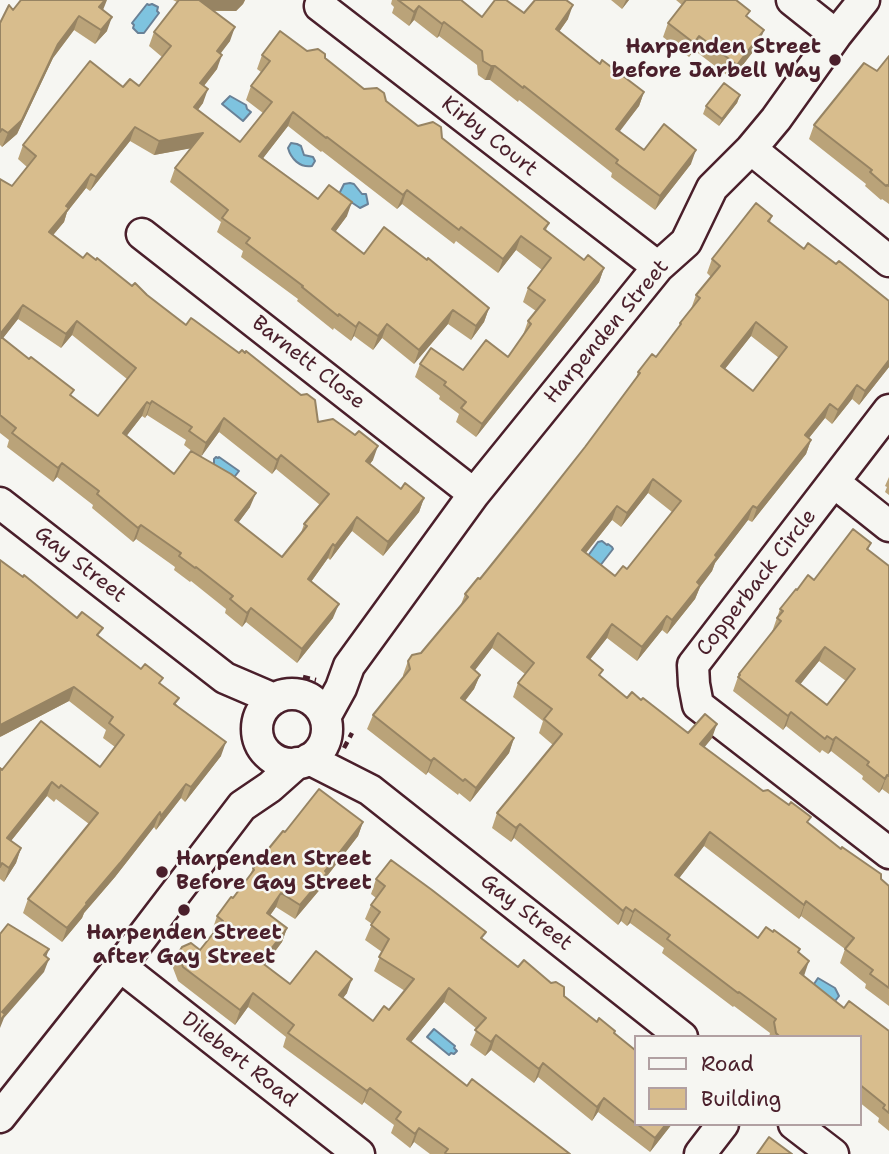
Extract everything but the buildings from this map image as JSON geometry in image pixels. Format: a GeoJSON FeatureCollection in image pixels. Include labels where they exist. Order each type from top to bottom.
{"type":"FeatureCollection","features":[{"type":"Feature","properties":{"kind":"street"},"geometry":{"type":"LineString","coordinates":[[792,0],[836,35]]}},
{"type":"Feature","properties":{"kind":"street","name":"Harpenden Street"},"geometry":{"type":"LineString","coordinates":[[0,1116],[243,806],[317,753],[326,735],[319,713],[323,682],[349,666],[474,494],[658,267],[686,242],[712,188],[776,119],[864,0]]}},
{"type":"Feature","properties":{"kind":"street","name":"Kirby Court"},"geometry":{"type":"LineString","coordinates":[[320,6],[658,267]]}},
{"type":"Feature","properties":{"kind":"street"},"geometry":{"type":"LineString","coordinates":[[751,149],[889,261]]}},
{"type":"Feature","properties":{"kind":"street","name":"Barnett Close"},"geometry":{"type":"LineString","coordinates":[[142,234],[474,494]]}},
{"type":"Feature","properties":{"kind":"street","name":"Copperback Circle"},"geometry":{"type":"LineString","coordinates":[[889,410],[693,665],[698,705],[889,853]]}},
{"type":"Feature","properties":{"kind":"street"},"geometry":{"type":"LineString","coordinates":[[835,483],[889,526]]}},
{"type":"Feature","properties":{"kind":"street","name":"Gay Street"},"geometry":{"type":"LineString","coordinates":[[0,503],[225,678],[274,699]]}},
{"type":"Feature","properties":{"kind":"street","name":"Gay Street"},"geometry":{"type":"LineString","coordinates":[[225,678],[259,737]]}},
{"type":"Feature","properties":{"kind":"street"},"geometry":{"type":"LineString","coordinates":[[274,699],[295,694],[319,713]]}},
{"type":"Feature","properties":{"kind":"street","name":"Harpenden Street"},"geometry":{"type":"LineString","coordinates":[[243,806],[259,737],[258,722],[266,705],[274,699]]}},
{"type":"Feature","properties":{"kind":"street","name":"Gay Street"},"geometry":{"type":"LineString","coordinates":[[319,713],[370,790]]}},
{"type":"Feature","properties":{"kind":"street"},"geometry":{"type":"LineString","coordinates":[[259,737],[266,752],[275,759],[286,763],[303,761]]}},
{"type":"Feature","properties":{"kind":"street","name":"Gay Street"},"geometry":{"type":"LineString","coordinates":[[303,761],[370,790],[679,1035]]}},
{"type":"Feature","properties":{"kind":"street","name":"Dilebert Road"},"geometry":{"type":"LineString","coordinates":[[120,966],[342,1149]]}},
{"type":"Feature","properties":{"kind":"street"},"geometry":{"type":"LineString","coordinates":[[700,1154],[721,1126]]}},
{"type":"Feature","properties":{"kind":"street"},"geometry":{"type":"LineString","coordinates":[[797,1126],[833,1154]]}},
{"type":"Feature","properties":{"kind":"water"},"geometry":{"type":"Polygon","coordinates":[[[147,4],[158,7],[159,13],[144,33],[138,33],[132,23],[147,4]]]}},
{"type":"Feature","properties":{"kind":"water"},"geometry":{"type":"Polygon","coordinates":[[[230,96],[246,105],[251,112],[243,121],[222,104],[230,96]]]}},
{"type":"Feature","properties":{"kind":"water"},"geometry":{"type":"Polygon","coordinates":[[[291,143],[301,146],[304,155],[313,157],[315,161],[312,166],[304,166],[291,156],[288,148],[291,143]]]}},
{"type":"Feature","properties":{"kind":"water"},"geometry":{"type":"Polygon","coordinates":[[[350,183],[362,194],[366,194],[368,204],[360,208],[339,194],[344,184],[350,183]]]}},
{"type":"Feature","properties":{"kind":"water"},"geometry":{"type":"Polygon","coordinates":[[[216,457],[239,471],[232,480],[212,465],[216,457]]]}},
{"type":"Feature","properties":{"kind":"water"},"geometry":{"type":"Polygon","coordinates":[[[602,541],[613,549],[596,571],[582,564],[598,542],[602,541]]]}},
{"type":"Feature","properties":{"kind":"water"},"geometry":{"type":"Polygon","coordinates":[[[818,978],[835,988],[839,996],[832,1005],[812,987],[818,978]]]}},
{"type":"Feature","properties":{"kind":"water"},"geometry":{"type":"Polygon","coordinates":[[[434,1029],[455,1046],[457,1051],[454,1054],[449,1055],[427,1037],[434,1029]]]}},
{"type":"Feature","properties":{"kind":"place","name":"Harpenden Street before Jarbell Way"},"geometry":{"type":"Point","coordinates":[835,60]}},
{"type":"Feature","properties":{"kind":"place","name":"Harpenden Street Before Gay Street"},"geometry":{"type":"Point","coordinates":[162,872]}},
{"type":"Feature","properties":{"kind":"place","name":"Harpenden Street after Gay Street"},"geometry":{"type":"Point","coordinates":[184,910]}}]}
